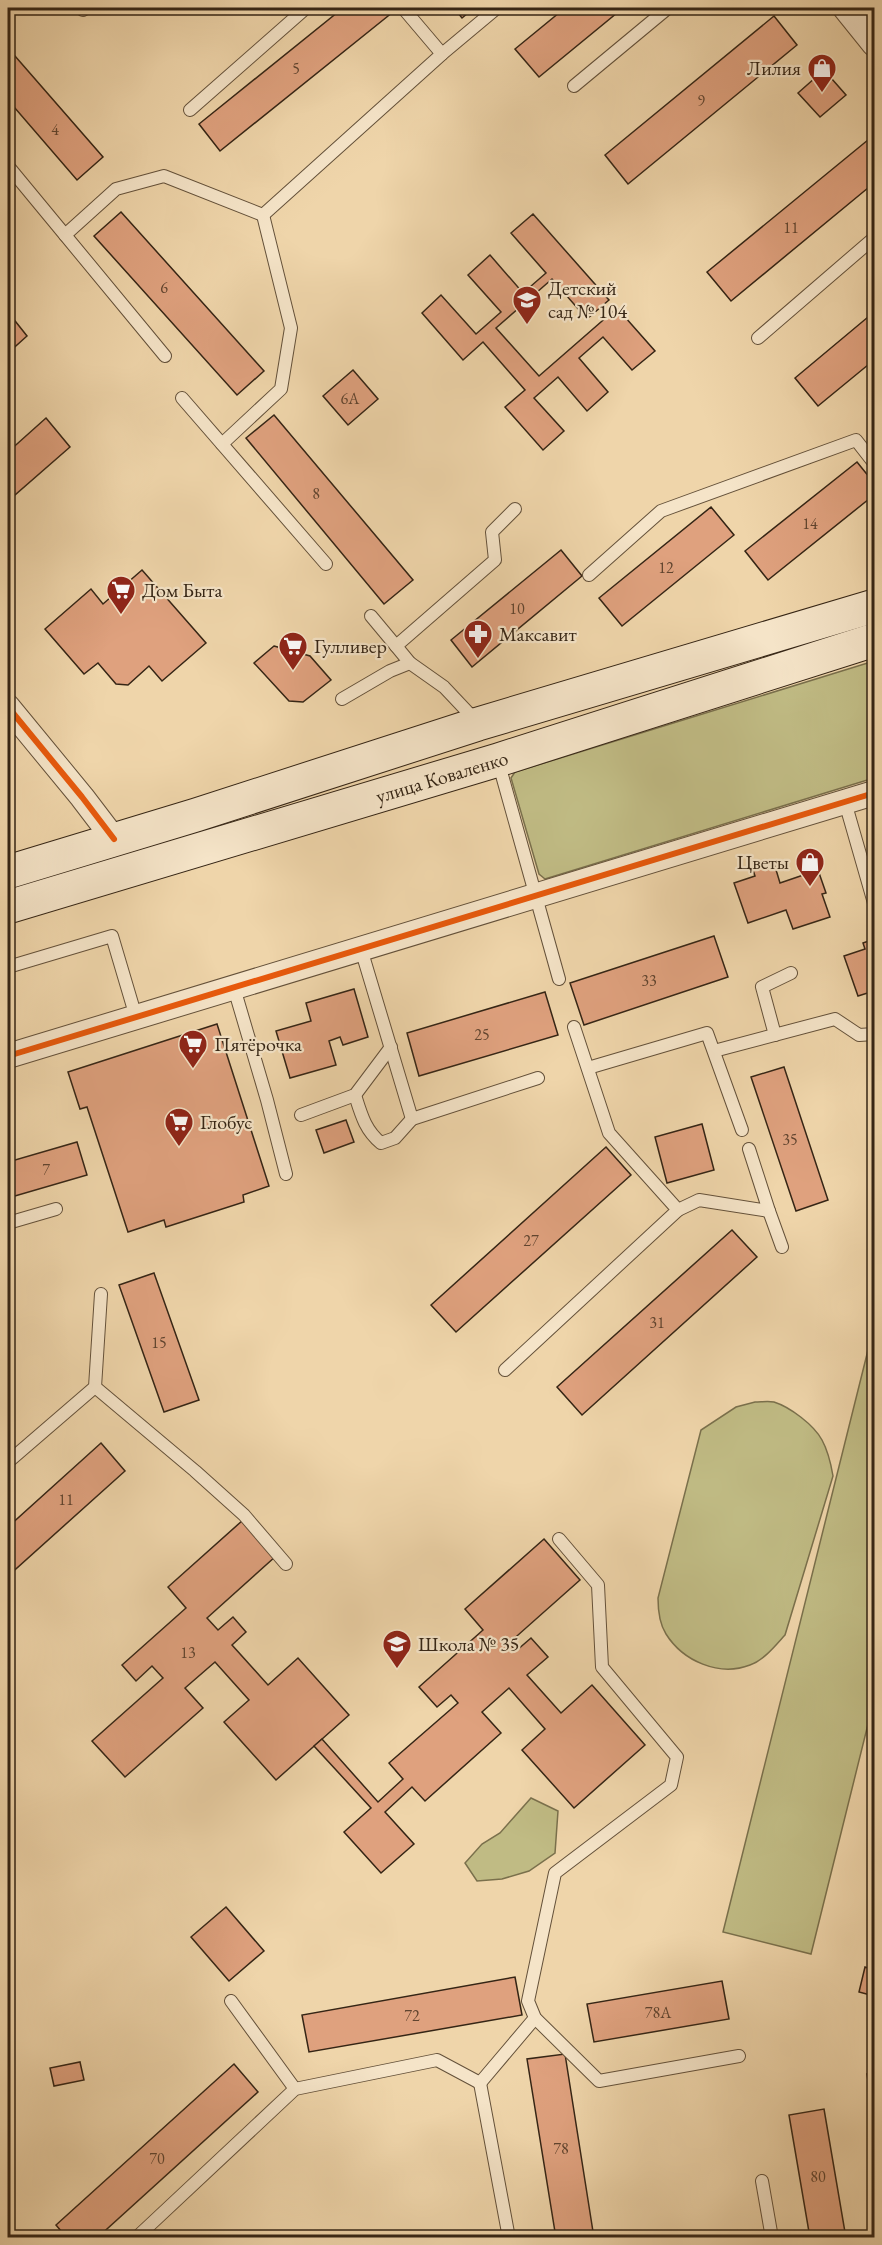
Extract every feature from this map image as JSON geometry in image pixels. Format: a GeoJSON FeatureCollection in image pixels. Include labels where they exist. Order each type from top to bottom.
{"type":"FeatureCollection","features":[{"type":"Feature","properties":{"kind":"main road","name":"улица Коваленко"},"geometry":{"type":"LineString","coordinates":[[8,872],[478,724],[874,606]]}},
{"type":"Feature","properties":{"kind":"main road","name":"улица Коваленко"},"geometry":{"type":"LineString","coordinates":[[8,907],[498,760],[874,640]]}},
{"type":"Feature","properties":{"kind":"main road"},"geometry":{"type":"LineString","coordinates":[[478,724],[498,760]]}},
{"type":"Feature","properties":{"kind":"main road"},"geometry":{"type":"LineString","coordinates":[[114,840],[124,872]]}},
{"type":"Feature","properties":{"kind":"street"},"geometry":{"type":"LineString","coordinates":[[845,8],[874,44]]}},
{"type":"Feature","properties":{"kind":"street"},"geometry":{"type":"LineString","coordinates":[[8,707],[114,840]]}},
{"type":"Feature","properties":{"kind":"street"},"geometry":{"type":"LineString","coordinates":[[8,1056],[874,794]]}},
{"type":"Feature","properties":{"kind":"lane"},"geometry":{"type":"LineString","coordinates":[[190,110],[306,8]]}},
{"type":"Feature","properties":{"kind":"lane"},"geometry":{"type":"LineString","coordinates":[[403,8],[442,54]]}},
{"type":"Feature","properties":{"kind":"lane"},"geometry":{"type":"LineString","coordinates":[[263,214],[442,54],[497,8]]}},
{"type":"Feature","properties":{"kind":"lane"},"geometry":{"type":"LineString","coordinates":[[574,86],[668,8]]}},
{"type":"Feature","properties":{"kind":"lane"},"geometry":{"type":"LineString","coordinates":[[8,166],[165,356]]}},
{"type":"Feature","properties":{"kind":"lane"},"geometry":{"type":"LineString","coordinates":[[65,235],[116,189],[164,176],[263,214]]}},
{"type":"Feature","properties":{"kind":"lane"},"geometry":{"type":"LineString","coordinates":[[222,444],[281,389],[291,328],[263,214]]}},
{"type":"Feature","properties":{"kind":"lane"},"geometry":{"type":"LineString","coordinates":[[758,338],[874,238]]}},
{"type":"Feature","properties":{"kind":"lane"},"geometry":{"type":"LineString","coordinates":[[183,398],[326,564]]}},
{"type":"Feature","properties":{"kind":"lane"},"geometry":{"type":"LineString","coordinates":[[589,575],[661,511],[856,440],[874,463]]}},
{"type":"Feature","properties":{"kind":"lane"},"geometry":{"type":"LineString","coordinates":[[396,646],[495,560],[492,532],[515,509]]}},
{"type":"Feature","properties":{"kind":"lane"},"geometry":{"type":"LineString","coordinates":[[371,616],[410,663],[444,687],[478,724]]}},
{"type":"Feature","properties":{"kind":"lane"},"geometry":{"type":"LineString","coordinates":[[342,699],[390,671],[410,663]]}},
{"type":"Feature","properties":{"kind":"lane"},"geometry":{"type":"LineString","coordinates":[[498,760],[559,980]]}},
{"type":"Feature","properties":{"kind":"lane"},"geometry":{"type":"LineString","coordinates":[[845,802],[874,903]]}},
{"type":"Feature","properties":{"kind":"lane"},"geometry":{"type":"LineString","coordinates":[[8,967],[112,936],[136,1017]]}},
{"type":"Feature","properties":{"kind":"lane"},"geometry":{"type":"LineString","coordinates":[[361,949],[412,1119]]}},
{"type":"Feature","properties":{"kind":"lane"},"geometry":{"type":"LineString","coordinates":[[775,1035],[762,987],[791,973]]}},
{"type":"Feature","properties":{"kind":"lane"},"geometry":{"type":"LineString","coordinates":[[234,988],[286,1174]]}},
{"type":"Feature","properties":{"kind":"lane"},"geometry":{"type":"LineString","coordinates":[[714,1051],[835,1019],[859,1035],[874,1034]]}},
{"type":"Feature","properties":{"kind":"lane"},"geometry":{"type":"LineString","coordinates":[[574,1027],[609,1133],[678,1210]]}},
{"type":"Feature","properties":{"kind":"lane"},"geometry":{"type":"LineString","coordinates":[[588,1068],[707,1033],[742,1130]]}},
{"type":"Feature","properties":{"kind":"lane"},"geometry":{"type":"LineString","coordinates":[[301,1115],[355,1095],[391,1047]]}},
{"type":"Feature","properties":{"kind":"lane"},"geometry":{"type":"LineString","coordinates":[[355,1095],[363,1120],[372,1135],[381,1143],[396,1138],[412,1119],[538,1078]]}},
{"type":"Feature","properties":{"kind":"lane"},"geometry":{"type":"LineString","coordinates":[[749,1149],[782,1248]]}},
{"type":"Feature","properties":{"kind":"lane"},"geometry":{"type":"LineString","coordinates":[[506,1370],[678,1210],[699,1200],[769,1211]]}},
{"type":"Feature","properties":{"kind":"lane"},"geometry":{"type":"LineString","coordinates":[[8,1223],[56,1209]]}},
{"type":"Feature","properties":{"kind":"lane"},"geometry":{"type":"LineString","coordinates":[[8,1462],[95,1387],[101,1294]]}},
{"type":"Feature","properties":{"kind":"lane"},"geometry":{"type":"LineString","coordinates":[[95,1387],[244,1515],[286,1564]]}},
{"type":"Feature","properties":{"kind":"lane"},"geometry":{"type":"LineString","coordinates":[[558,1539],[598,1585],[602,1667],[677,1757],[671,1785],[555,1873],[528,2001],[535,2018],[599,2081],[739,2056]]}},
{"type":"Feature","properties":{"kind":"lane"},"geometry":{"type":"LineString","coordinates":[[231,2001],[295,2089]]}},
{"type":"Feature","properties":{"kind":"lane"},"geometry":{"type":"LineString","coordinates":[[480,2084],[535,2018]]}},
{"type":"Feature","properties":{"kind":"lane"},"geometry":{"type":"LineString","coordinates":[[136,2238],[295,2089],[437,2060],[480,2084]]}},
{"type":"Feature","properties":{"kind":"lane"},"geometry":{"type":"LineString","coordinates":[[480,2084],[509,2238]]}},
{"type":"Feature","properties":{"kind":"lane"},"geometry":{"type":"LineString","coordinates":[[762,2181],[772,2238]]}},
{"type":"Feature","properties":{"kind":"shaded area"},"geometry":{"type":"Polygon","coordinates":[[[874,661],[874,778],[545,879],[539,874],[511,778],[515,772],[874,661]]]}},
{"type":"Feature","properties":{"kind":"shaded area"},"geometry":{"type":"Polygon","coordinates":[[[874,1326],[874,1700],[811,1954],[723,1932],[874,1326]]]}},
{"type":"Feature","properties":{"kind":"shaded area"},"geometry":{"type":"Polygon","coordinates":[[[755,1402],[780,1404],[808,1423],[824,1444],[833,1476],[785,1635],[755,1663],[738,1668],[714,1668],[692,1659],[673,1644],[662,1626],[658,1598],[701,1430],[736,1407],[755,1402]]]}},
{"type":"Feature","properties":{"kind":"shaded area"},"geometry":{"type":"Polygon","coordinates":[[[531,1798],[558,1811],[555,1853],[529,1871],[502,1879],[477,1881],[465,1863],[482,1844],[500,1833],[531,1798]]]}},
{"type":"Feature","properties":{"kind":"building"},"geometry":{"type":"Polygon","coordinates":[[[343,8],[389,8],[393,12],[220,151],[199,124],[343,8]]]}},
{"type":"Feature","properties":{"kind":"building"},"geometry":{"type":"Polygon","coordinates":[[[454,8],[474,8],[462,18],[454,8]]]}},
{"type":"Feature","properties":{"kind":"building"},"geometry":{"type":"Polygon","coordinates":[[[565,8],[623,8],[539,77],[515,49],[565,8]]]}},
{"type":"Feature","properties":{"kind":"building"},"geometry":{"type":"Polygon","coordinates":[[[774,16],[797,45],[628,184],[605,155],[774,16]]]}},
{"type":"Feature","properties":{"kind":"building"},"geometry":{"type":"Polygon","coordinates":[[[8,48],[103,157],[77,180],[8,100],[8,48]]]}},
{"type":"Feature","properties":{"kind":"building","name":"Лилия"},"geometry":{"type":"Polygon","coordinates":[[[824,70],[846,95],[820,117],[798,93],[824,70]]]}},
{"type":"Feature","properties":{"kind":"building"},"geometry":{"type":"Polygon","coordinates":[[[874,135],[874,183],[731,301],[707,272],[874,135]]]}},
{"type":"Feature","properties":{"kind":"building"},"geometry":{"type":"Polygon","coordinates":[[[121,212],[264,371],[237,395],[94,236],[121,212]]]}},
{"type":"Feature","properties":{"kind":"building"},"geometry":{"type":"Polygon","coordinates":[[[533,214],[609,300],[587,319],[552,279],[496,328],[539,376],[617,308],[655,351],[632,370],[603,337],[579,358],[608,392],[587,411],[558,377],[534,398],[564,431],[543,450],[505,407],[525,390],[483,342],[463,360],[422,313],[441,295],[476,334],[501,312],[468,275],[490,255],[523,293],[546,273],[511,233],[533,214]]]}},
{"type":"Feature","properties":{"kind":"building"},"geometry":{"type":"Polygon","coordinates":[[[8,312],[27,336],[8,353],[8,312]]]}},
{"type":"Feature","properties":{"kind":"building"},"geometry":{"type":"Polygon","coordinates":[[[874,312],[874,360],[818,406],[795,378],[874,312]]]}},
{"type":"Feature","properties":{"kind":"building"},"geometry":{"type":"Polygon","coordinates":[[[353,370],[378,399],[348,425],[323,396],[353,370]]]}},
{"type":"Feature","properties":{"kind":"building"},"geometry":{"type":"Polygon","coordinates":[[[274,415],[413,580],[384,604],[246,438],[274,415]]]}},
{"type":"Feature","properties":{"kind":"building"},"geometry":{"type":"Polygon","coordinates":[[[46,418],[70,447],[8,501],[8,452],[46,418]]]}},
{"type":"Feature","properties":{"kind":"building"},"geometry":{"type":"Polygon","coordinates":[[[857,462],[874,483],[874,495],[768,580],[745,551],[857,462]]]}},
{"type":"Feature","properties":{"kind":"building"},"geometry":{"type":"Polygon","coordinates":[[[711,507],[734,535],[622,626],[599,598],[711,507]]]}},
{"type":"Feature","properties":{"kind":"building"},"geometry":{"type":"Polygon","coordinates":[[[561,550],[582,576],[472,667],[451,640],[561,550]]]}},
{"type":"Feature","properties":{"kind":"building","name":"Дом Быта"},"geometry":{"type":"Polygon","coordinates":[[[142,570],[206,643],[162,681],[149,666],[128,685],[116,684],[98,663],[84,674],[45,629],[91,589],[103,604],[142,570]]]}},
{"type":"Feature","properties":{"kind":"building","name":"Гулливер"},"geometry":{"type":"Polygon","coordinates":[[[274,646],[310,656],[331,680],[303,702],[289,701],[254,663],[274,646]]]}},
{"type":"Feature","properties":{"kind":"building"},"geometry":{"type":"Polygon","coordinates":[[[774,863],[780,883],[818,870],[826,893],[822,894],[830,917],[793,929],[786,910],[748,923],[734,883],[755,876],[753,870],[774,863]]]}},
{"type":"Feature","properties":{"kind":"building"},"geometry":{"type":"Polygon","coordinates":[[[714,936],[728,977],[584,1025],[570,983],[714,936]]]}},
{"type":"Feature","properties":{"kind":"building"},"geometry":{"type":"Polygon","coordinates":[[[874,939],[874,991],[858,996],[844,956],[865,949],[863,943],[874,939]]]}},
{"type":"Feature","properties":{"kind":"building"},"geometry":{"type":"Polygon","coordinates":[[[354,989],[368,1037],[343,1045],[340,1037],[329,1041],[336,1065],[290,1078],[276,1031],[311,1021],[306,1003],[354,989]]]}},
{"type":"Feature","properties":{"kind":"building"},"geometry":{"type":"Polygon","coordinates":[[[545,992],[558,1035],[419,1076],[407,1033],[545,992]]]}},
{"type":"Feature","properties":{"kind":"building","name":"Глобус"},"geometry":{"type":"Polygon","coordinates":[[[217,1024],[269,1186],[243,1195],[244,1202],[166,1227],[164,1220],[128,1232],[87,1107],[80,1109],[68,1072],[217,1024]]]}},
{"type":"Feature","properties":{"kind":"building"},"geometry":{"type":"Polygon","coordinates":[[[784,1067],[828,1200],[796,1211],[751,1077],[784,1067]]]}},
{"type":"Feature","properties":{"kind":"building"},"geometry":{"type":"Polygon","coordinates":[[[346,1120],[354,1142],[324,1153],[316,1130],[346,1120]]]}},
{"type":"Feature","properties":{"kind":"building"},"geometry":{"type":"Polygon","coordinates":[[[702,1124],[714,1170],[667,1183],[655,1137],[702,1124]]]}},
{"type":"Feature","properties":{"kind":"building"},"geometry":{"type":"Polygon","coordinates":[[[77,1142],[87,1175],[8,1198],[8,1162],[77,1142]]]}},
{"type":"Feature","properties":{"kind":"building"},"geometry":{"type":"Polygon","coordinates":[[[606,1147],[631,1175],[456,1332],[431,1305],[606,1147]]]}},
{"type":"Feature","properties":{"kind":"building"},"geometry":{"type":"Polygon","coordinates":[[[732,1230],[757,1257],[582,1415],[557,1387],[732,1230]]]}},
{"type":"Feature","properties":{"kind":"building"},"geometry":{"type":"Polygon","coordinates":[[[154,1273],[199,1400],[164,1412],[119,1285],[154,1273]]]}},
{"type":"Feature","properties":{"kind":"building"},"geometry":{"type":"Polygon","coordinates":[[[101,1443],[125,1471],[8,1576],[8,1527],[101,1443]]]}},
{"type":"Feature","properties":{"kind":"building"},"geometry":{"type":"Polygon","coordinates":[[[243,1520],[276,1556],[207,1618],[218,1630],[233,1617],[246,1632],[232,1645],[268,1685],[298,1658],[349,1715],[276,1780],[224,1722],[249,1700],[215,1662],[185,1688],[203,1708],[125,1777],[92,1741],[163,1678],[152,1666],[136,1681],[122,1665],[186,1608],[168,1587],[243,1520]]]}},
{"type":"Feature","properties":{"kind":"building"},"geometry":{"type":"Polygon","coordinates":[[[544,1539],[580,1580],[509,1643],[516,1651],[531,1638],[548,1657],[527,1675],[561,1713],[592,1685],[645,1745],[574,1808],[522,1750],[545,1729],[509,1688],[482,1712],[501,1733],[425,1801],[412,1787],[385,1812],[414,1844],[381,1873],[344,1832],[371,1808],[314,1746],[322,1739],[378,1802],[403,1779],[389,1763],[458,1703],[451,1695],[437,1707],[419,1687],[483,1630],[465,1609],[544,1539]]]}},
{"type":"Feature","properties":{"kind":"building"},"geometry":{"type":"Polygon","coordinates":[[[226,1907],[264,1951],[229,1981],[191,1937],[226,1907]]]}},
{"type":"Feature","properties":{"kind":"building"},"geometry":{"type":"Polygon","coordinates":[[[865,1967],[874,1970],[874,1996],[859,1992],[865,1967]]]}},
{"type":"Feature","properties":{"kind":"building"},"geometry":{"type":"Polygon","coordinates":[[[515,1977],[522,2015],[309,2052],[302,2015],[515,1977]]]}},
{"type":"Feature","properties":{"kind":"building"},"geometry":{"type":"Polygon","coordinates":[[[722,1981],[729,2019],[594,2042],[587,2004],[722,1981]]]}},
{"type":"Feature","properties":{"kind":"building"},"geometry":{"type":"Polygon","coordinates":[[[565,2054],[594,2238],[556,2238],[527,2059],[565,2054]]]}},
{"type":"Feature","properties":{"kind":"building"},"geometry":{"type":"Polygon","coordinates":[[[80,2062],[84,2080],[54,2086],[50,2068],[80,2062]]]}},
{"type":"Feature","properties":{"kind":"building"},"geometry":{"type":"Polygon","coordinates":[[[234,2064],[258,2092],[97,2238],[67,2238],[56,2225],[234,2064]]]}},
{"type":"Feature","properties":{"kind":"building"},"geometry":{"type":"Polygon","coordinates":[[[874,2073],[874,2108],[872,2109],[867,2074],[874,2073]]]}},
{"type":"Feature","properties":{"kind":"building"},"geometry":{"type":"Polygon","coordinates":[[[824,2109],[846,2238],[810,2238],[789,2115],[824,2109]]]}},
{"type":"Feature","properties":{"kind":"cycle path"},"geometry":{"type":"LineString","coordinates":[[8,707],[114,839]]}},
{"type":"Feature","properties":{"kind":"cycle path"},"geometry":{"type":"LineString","coordinates":[[8,1056],[874,793]]}},
{"type":"Feature","properties":{"kind":"place","name":"Лилия"},"geometry":{"type":"Point","coordinates":[822,94]}},
{"type":"Feature","properties":{"kind":"place","name":"Детский сад № 104"},"geometry":{"type":"Point","coordinates":[527,326]}},
{"type":"Feature","properties":{"kind":"place","name":"Дом Быта"},"geometry":{"type":"Point","coordinates":[121,616]}},
{"type":"Feature","properties":{"kind":"place","name":"Максавит"},"geometry":{"type":"Point","coordinates":[478,660]}},
{"type":"Feature","properties":{"kind":"place","name":"Гулливер"},"geometry":{"type":"Point","coordinates":[293,672]}},
{"type":"Feature","properties":{"kind":"place","name":"Цветы"},"geometry":{"type":"Point","coordinates":[810,888]}},
{"type":"Feature","properties":{"kind":"place","name":"Пятёрочка"},"geometry":{"type":"Point","coordinates":[193,1070]}},
{"type":"Feature","properties":{"kind":"place","name":"Глобус"},"geometry":{"type":"Point","coordinates":[179,1148]}},
{"type":"Feature","properties":{"kind":"place","name":"Школа № 35"},"geometry":{"type":"Point","coordinates":[397,1670]}}]}
